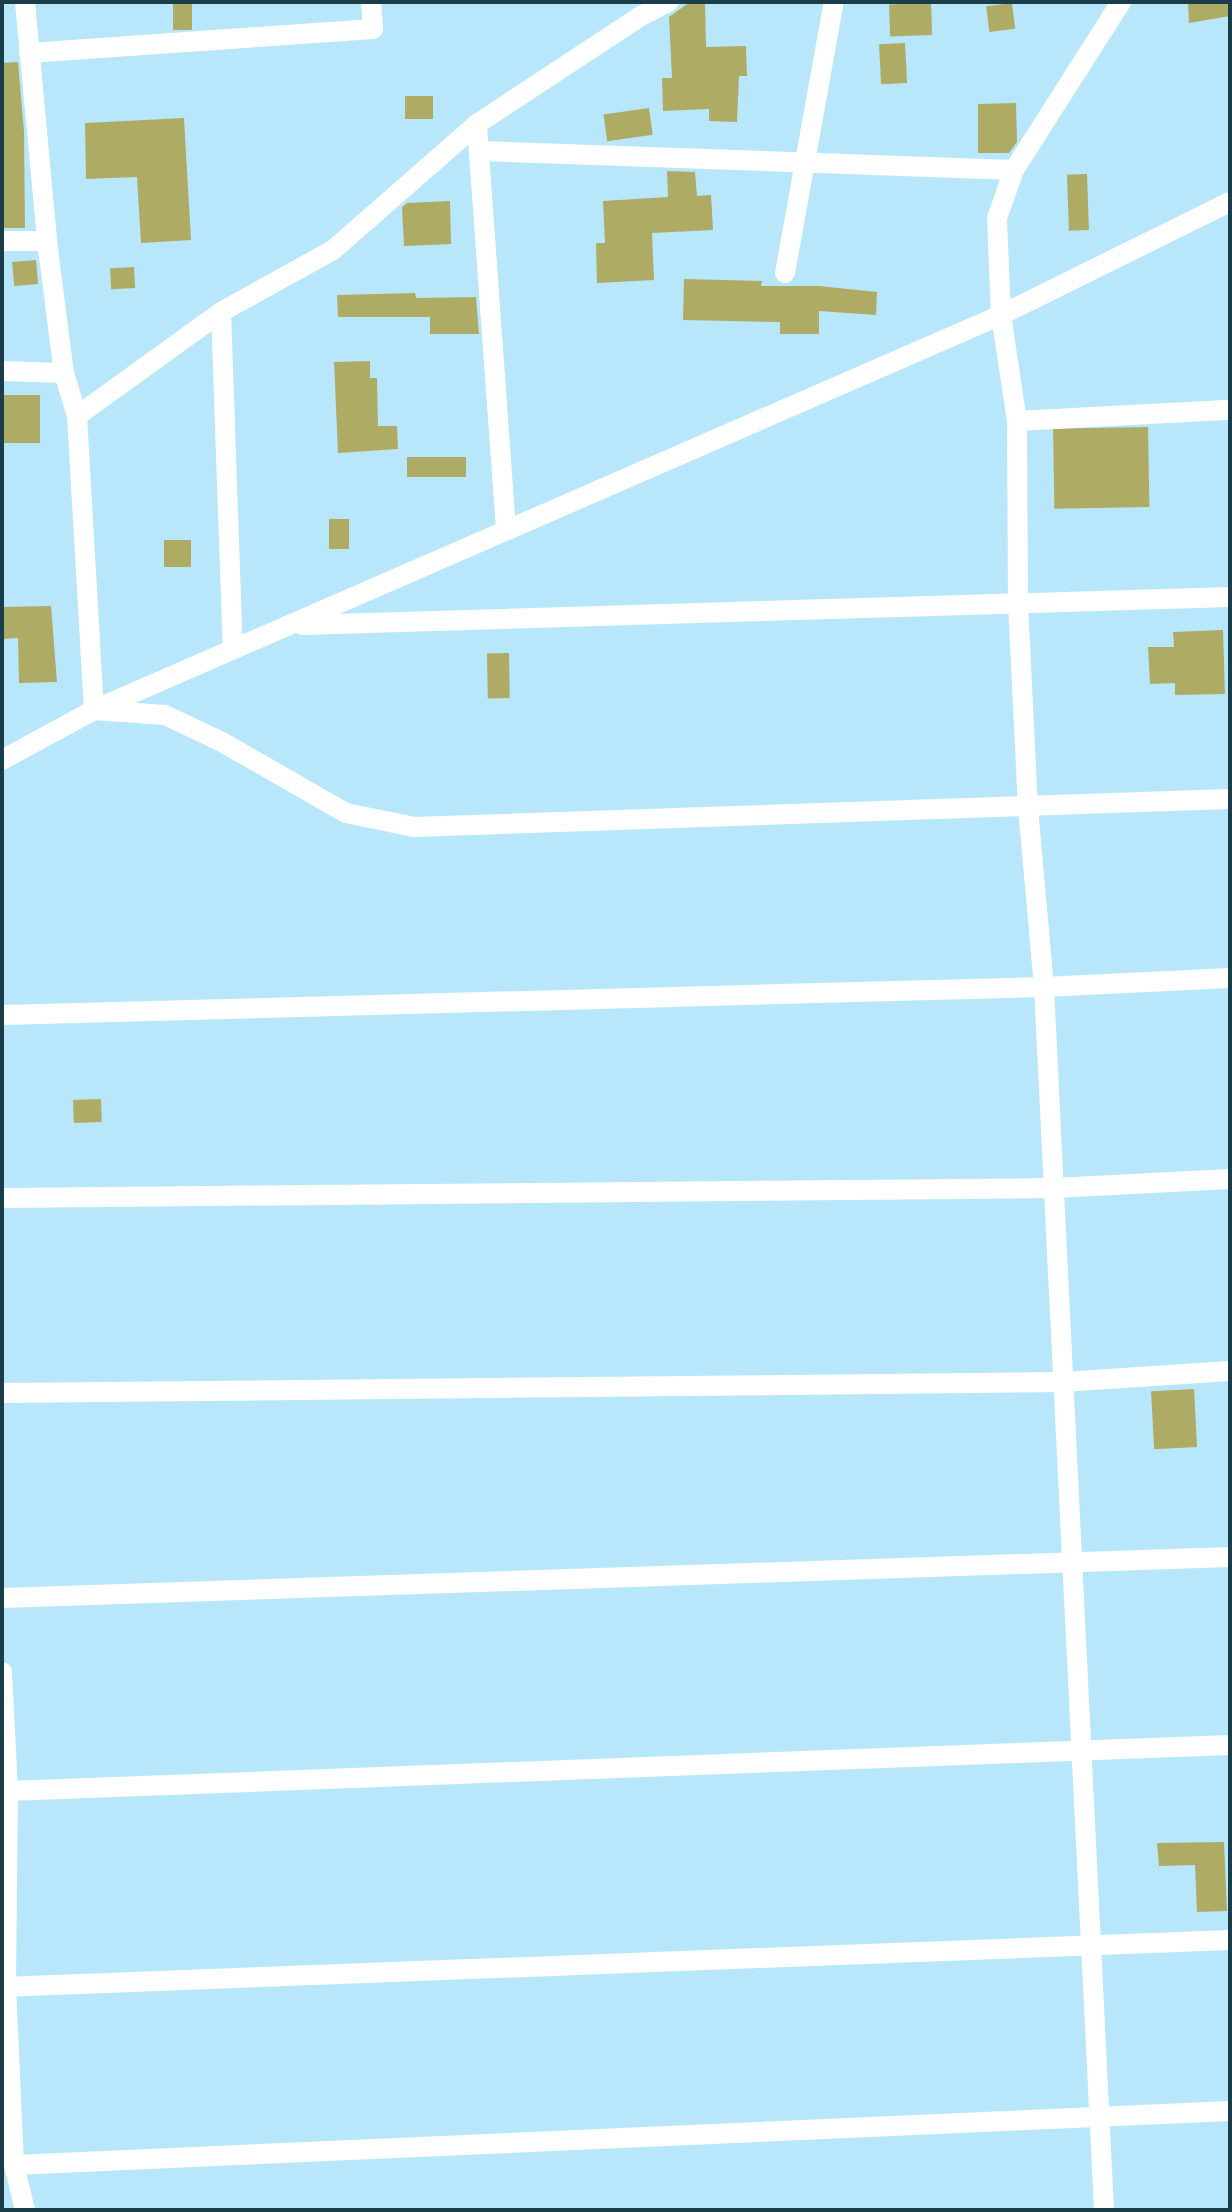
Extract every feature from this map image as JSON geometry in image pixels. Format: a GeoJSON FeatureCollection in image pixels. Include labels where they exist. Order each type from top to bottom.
{"type":"FeatureCollection","features":[{"type":"Feature","properties":{"kind":"street"},"geometry":{"type":"LineString","coordinates":[[25,2],[47,241],[64,373],[77,416],[94,710]]}},
{"type":"Feature","properties":{"kind":"street"},"geometry":{"type":"LineString","coordinates":[[29,53],[373,29],[371,2]]}},
{"type":"Feature","properties":{"kind":"street"},"geometry":{"type":"LineString","coordinates":[[77,416],[221,312],[333,250],[477,124],[641,16],[669,2]]}},
{"type":"Feature","properties":{"kind":"street"},"geometry":{"type":"LineString","coordinates":[[785,273],[834,2]]}},
{"type":"Feature","properties":{"kind":"street"},"geometry":{"type":"LineString","coordinates":[[1104,2210],[1044,987],[1028,808],[1018,605],[1017,421],[1001,315],[997,218],[1014,170],[1121,2]]}},
{"type":"Feature","properties":{"kind":"street"},"geometry":{"type":"LineString","coordinates":[[477,124],[506,530]]}},
{"type":"Feature","properties":{"kind":"street"},"geometry":{"type":"LineString","coordinates":[[481,151],[1014,170]]}},
{"type":"Feature","properties":{"kind":"street"},"geometry":{"type":"LineString","coordinates":[[2,760],[94,710],[1001,315],[1230,202]]}},
{"type":"Feature","properties":{"kind":"street"},"geometry":{"type":"LineString","coordinates":[[1203,216],[1230,215]]}},
{"type":"Feature","properties":{"kind":"street"},"geometry":{"type":"LineString","coordinates":[[2,241],[47,241]]}},
{"type":"Feature","properties":{"kind":"street"},"geometry":{"type":"LineString","coordinates":[[221,312],[233,650]]}},
{"type":"Feature","properties":{"kind":"street"},"geometry":{"type":"LineString","coordinates":[[2,371],[64,373]]}},
{"type":"Feature","properties":{"kind":"street"},"geometry":{"type":"LineString","coordinates":[[1017,421],[1230,410]]}},
{"type":"Feature","properties":{"kind":"street"},"geometry":{"type":"LineString","coordinates":[[290,625],[1230,597]]}},
{"type":"Feature","properties":{"kind":"street"},"geometry":{"type":"LineString","coordinates":[[94,710],[165,715],[222,742],[346,813],[414,827],[1230,799]]}},
{"type":"Feature","properties":{"kind":"street"},"geometry":{"type":"LineString","coordinates":[[2,1015],[1044,987],[1230,978]]}},
{"type":"Feature","properties":{"kind":"street"},"geometry":{"type":"LineString","coordinates":[[2,1198],[1054,1188],[1230,1179]]}},
{"type":"Feature","properties":{"kind":"street"},"geometry":{"type":"LineString","coordinates":[[2,1393],[1063,1382],[1230,1371]]}},
{"type":"Feature","properties":{"kind":"street"},"geometry":{"type":"LineString","coordinates":[[2,1598],[1230,1557]]}},
{"type":"Feature","properties":{"kind":"street"},"geometry":{"type":"LineString","coordinates":[[2,1672],[8,1791],[4,1858],[4,1987],[14,2165],[25,2210]]}},
{"type":"Feature","properties":{"kind":"street"},"geometry":{"type":"LineString","coordinates":[[8,1791],[1230,1745]]}},
{"type":"Feature","properties":{"kind":"street"},"geometry":{"type":"LineString","coordinates":[[4,1987],[1230,1940]]}},
{"type":"Feature","properties":{"kind":"street"},"geometry":{"type":"LineString","coordinates":[[14,2165],[1230,2111]]}},
{"type":"Feature","properties":{"kind":"building"},"geometry":{"type":"Polygon","coordinates":[[[173,2],[192,2],[192,30],[173,30],[173,2]]]}},
{"type":"Feature","properties":{"kind":"building"},"geometry":{"type":"Polygon","coordinates":[[[690,2],[705,2],[706,47],[746,46],[747,76],[739,76],[737,122],[709,121],[709,109],[663,111],[662,78],[672,78],[669,17],[690,2]]]}},
{"type":"Feature","properties":{"kind":"building"},"geometry":{"type":"Polygon","coordinates":[[[1188,2],[1230,2],[1230,16],[1189,23],[1188,2]]]}},
{"type":"Feature","properties":{"kind":"building"},"geometry":{"type":"Polygon","coordinates":[[[931,3],[932,35],[890,36],[889,4],[931,3]]]}},
{"type":"Feature","properties":{"kind":"building"},"geometry":{"type":"Polygon","coordinates":[[[1012,3],[1015,29],[989,32],[986,6],[1012,3]]]}},
{"type":"Feature","properties":{"kind":"building"},"geometry":{"type":"Polygon","coordinates":[[[905,43],[907,83],[881,84],[879,44],[905,43]]]}},
{"type":"Feature","properties":{"kind":"building"},"geometry":{"type":"Polygon","coordinates":[[[18,62],[24,132],[25,228],[2,228],[2,63],[18,62]]]}},
{"type":"Feature","properties":{"kind":"building"},"geometry":{"type":"Polygon","coordinates":[[[405,96],[433,96],[433,119],[405,119],[405,96]]]}},
{"type":"Feature","properties":{"kind":"building"},"geometry":{"type":"Polygon","coordinates":[[[1016,103],[1017,142],[1009,153],[978,153],[978,104],[1016,103]]]}},
{"type":"Feature","properties":{"kind":"building"},"geometry":{"type":"Polygon","coordinates":[[[649,108],[653,135],[607,141],[603,114],[649,108]]]}},
{"type":"Feature","properties":{"kind":"building"},"geometry":{"type":"Polygon","coordinates":[[[184,118],[191,240],[141,243],[137,177],[86,179],[85,123],[184,118]]]}},
{"type":"Feature","properties":{"kind":"building"},"geometry":{"type":"Polygon","coordinates":[[[667,171],[695,172],[697,196],[711,195],[713,230],[652,233],[654,280],[597,283],[596,243],[605,243],[603,201],[668,197],[667,171]]]}},
{"type":"Feature","properties":{"kind":"building"},"geometry":{"type":"Polygon","coordinates":[[[1087,174],[1089,230],[1069,231],[1067,175],[1087,174]]]}},
{"type":"Feature","properties":{"kind":"building"},"geometry":{"type":"Polygon","coordinates":[[[450,201],[451,244],[404,246],[402,207],[407,203],[450,201]]]}},
{"type":"Feature","properties":{"kind":"building"},"geometry":{"type":"Polygon","coordinates":[[[36,260],[38,284],[14,286],[12,262],[36,260]]]}},
{"type":"Feature","properties":{"kind":"building"},"geometry":{"type":"Polygon","coordinates":[[[134,267],[135,288],[111,289],[110,268],[134,267]]]}},
{"type":"Feature","properties":{"kind":"building"},"geometry":{"type":"Polygon","coordinates":[[[684,279],[762,281],[761,286],[819,286],[877,292],[876,315],[819,311],[819,334],[780,334],[780,322],[683,320],[684,279]]]}},
{"type":"Feature","properties":{"kind":"building"},"geometry":{"type":"Polygon","coordinates":[[[415,293],[416,298],[476,297],[479,334],[430,334],[430,317],[338,317],[337,295],[415,293]]]}},
{"type":"Feature","properties":{"kind":"building"},"geometry":{"type":"Polygon","coordinates":[[[370,361],[370,378],[377,378],[378,426],[397,426],[398,449],[338,453],[334,362],[370,361]]]}},
{"type":"Feature","properties":{"kind":"building"},"geometry":{"type":"Polygon","coordinates":[[[2,395],[40,395],[40,443],[2,443],[2,395]]]}},
{"type":"Feature","properties":{"kind":"building"},"geometry":{"type":"Polygon","coordinates":[[[1148,427],[1149,507],[1054,509],[1053,429],[1148,427]]]}},
{"type":"Feature","properties":{"kind":"building"},"geometry":{"type":"Polygon","coordinates":[[[407,457],[466,457],[466,477],[407,477],[407,457]]]}},
{"type":"Feature","properties":{"kind":"building"},"geometry":{"type":"Polygon","coordinates":[[[329,519],[349,519],[349,549],[329,549],[329,519]]]}},
{"type":"Feature","properties":{"kind":"building"},"geometry":{"type":"Polygon","coordinates":[[[164,540],[191,540],[191,567],[164,567],[164,540]]]}},
{"type":"Feature","properties":{"kind":"building"},"geometry":{"type":"Polygon","coordinates":[[[51,606],[57,682],[19,683],[18,638],[2,639],[2,607],[51,606]]]}},
{"type":"Feature","properties":{"kind":"building"},"geometry":{"type":"Polygon","coordinates":[[[1223,630],[1225,694],[1175,695],[1175,683],[1150,684],[1148,647],[1174,647],[1173,632],[1223,630]]]}},
{"type":"Feature","properties":{"kind":"building"},"geometry":{"type":"Polygon","coordinates":[[[487,653],[509,653],[510,698],[488,698],[487,653]]]}},
{"type":"Feature","properties":{"kind":"building"},"geometry":{"type":"Polygon","coordinates":[[[101,1099],[102,1122],[74,1123],[73,1100],[101,1099]]]}},
{"type":"Feature","properties":{"kind":"building"},"geometry":{"type":"Polygon","coordinates":[[[1194,1389],[1197,1447],[1154,1449],[1151,1391],[1194,1389]]]}},
{"type":"Feature","properties":{"kind":"building"},"geometry":{"type":"Polygon","coordinates":[[[1224,1842],[1227,1911],[1197,1912],[1195,1865],[1159,1866],[1157,1843],[1224,1842]]]}}]}
